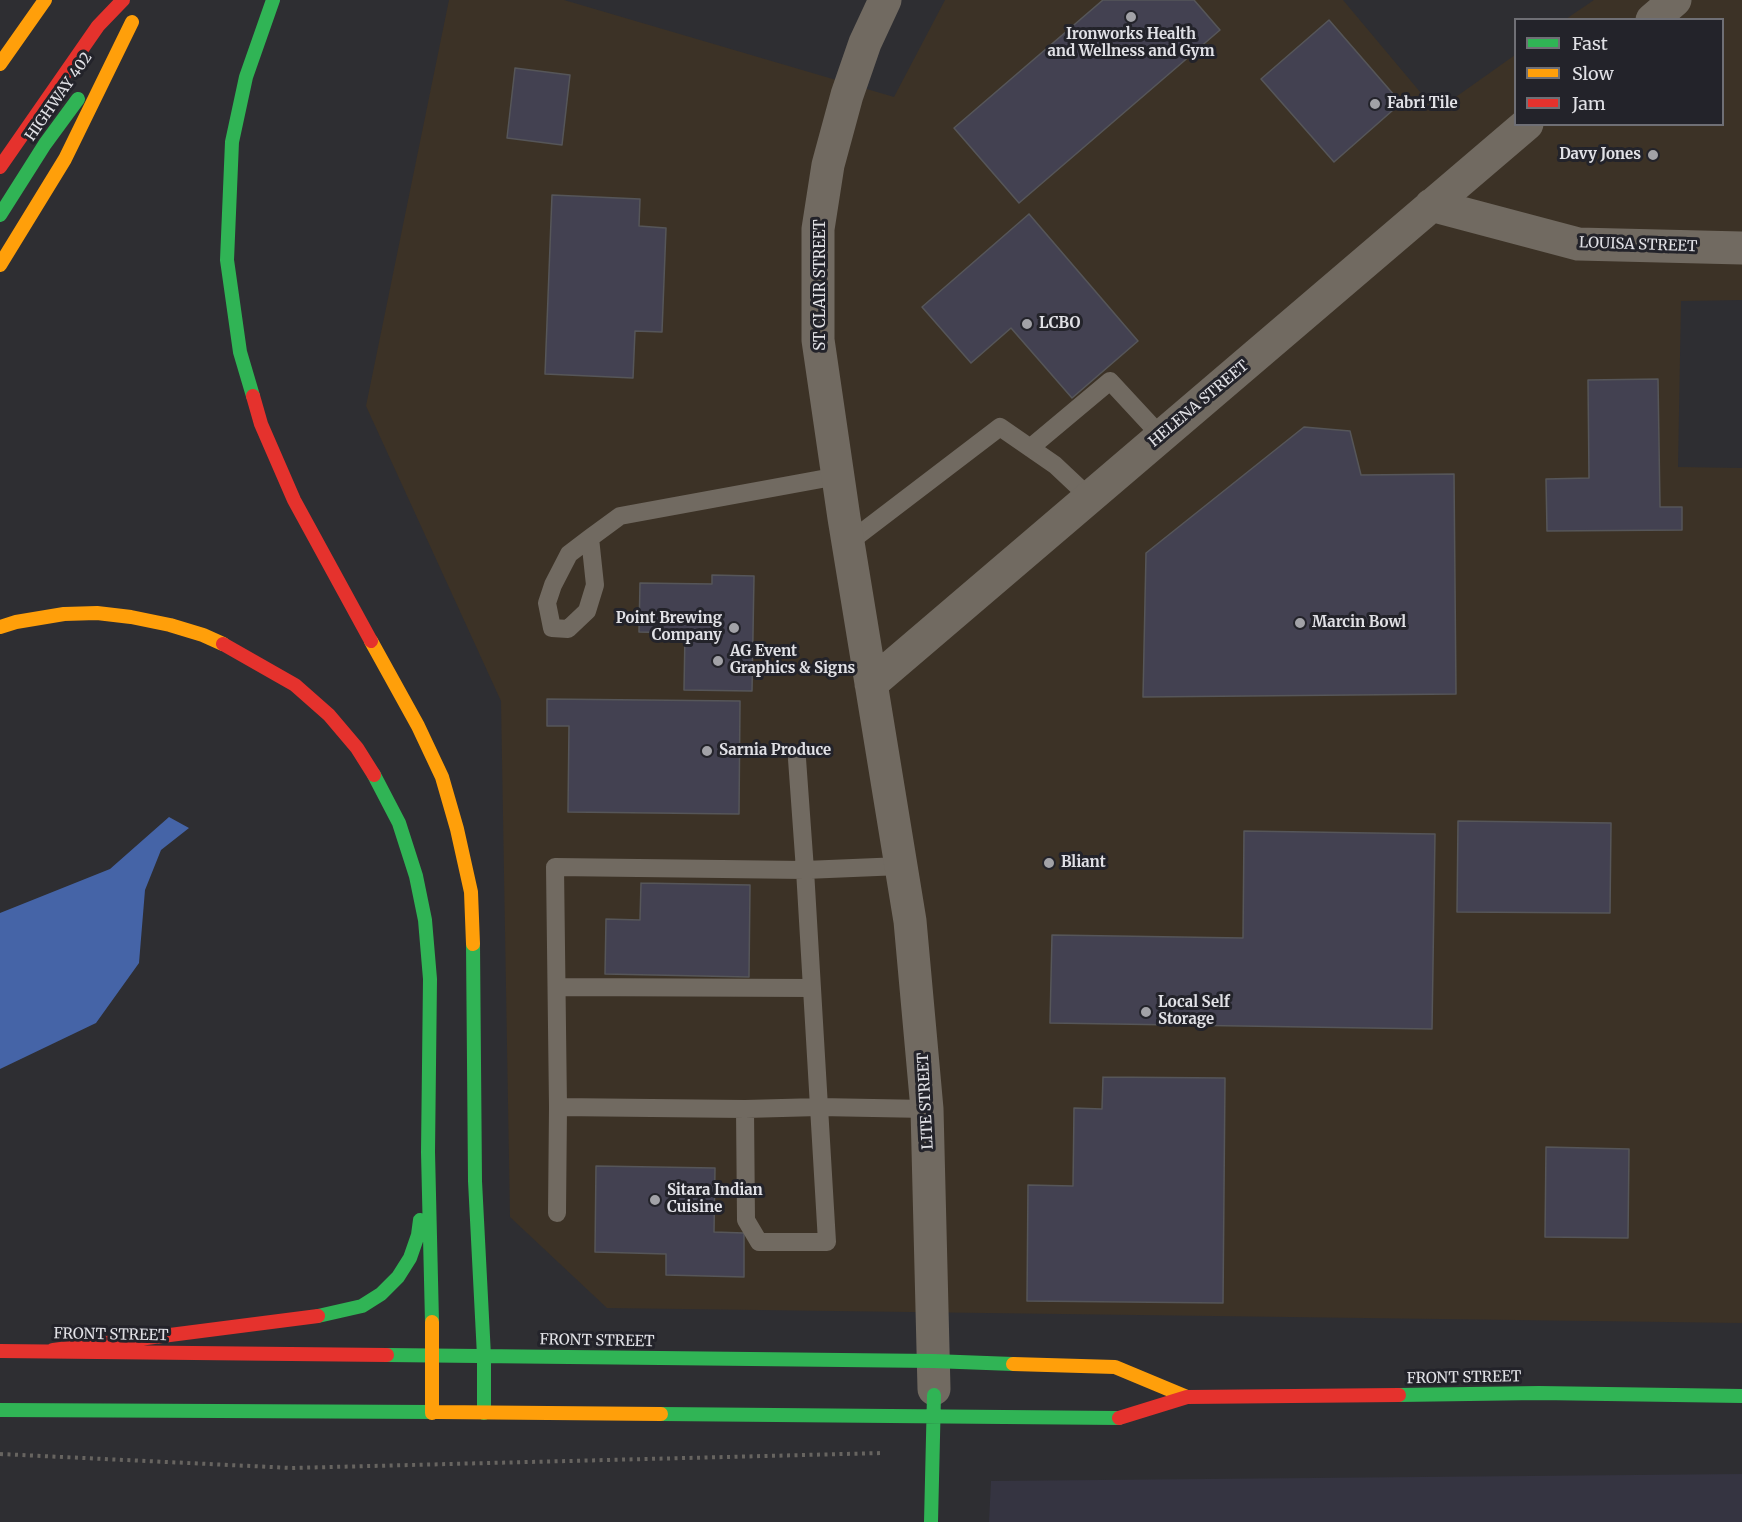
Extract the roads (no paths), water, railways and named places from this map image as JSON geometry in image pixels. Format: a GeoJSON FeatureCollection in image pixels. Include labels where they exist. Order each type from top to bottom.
{"type":"FeatureCollection","features":[{"type":"Feature","properties":{"kind":"main road"},"geometry":{"type":"LineString","coordinates":[[0,64],[45,0]]}},
{"type":"Feature","properties":{"kind":"main road"},"geometry":{"type":"LineString","coordinates":[[0,167],[98,26],[123,0]]}},
{"type":"Feature","properties":{"kind":"main road"},"geometry":{"type":"LineString","coordinates":[[273,0],[246,77],[232,142],[227,260],[240,352],[261,424],[294,500],[418,726],[442,777],[457,829],[471,892],[476,1181],[484,1356],[484,1413]]}},
{"type":"Feature","properties":{"kind":"main road","name":"HIGHWAY 402"},"geometry":{"type":"LineString","coordinates":[[0,215],[45,144],[135,18],[65,159],[0,265]]}},
{"type":"Feature","properties":{"kind":"main road"},"geometry":{"type":"LineString","coordinates":[[0,627],[64,614],[97,613],[131,617],[203,634],[254,659],[295,685],[329,715],[357,748],[399,823],[416,876],[425,920],[430,979],[428,1152],[433,1357],[432,1413]]}},
{"type":"Feature","properties":{"kind":"main road"},"geometry":{"type":"LineString","coordinates":[[53,1350],[303,1319],[362,1306],[381,1294],[398,1277],[410,1258],[418,1234],[428,1152]]}},
{"type":"Feature","properties":{"kind":"main road","name":"FRONT STREET"},"geometry":{"type":"LineString","coordinates":[[0,1351],[933,1361],[1115,1367],[1187,1397]]}},
{"type":"Feature","properties":{"kind":"main road","name":"FRONT STREET"},"geometry":{"type":"LineString","coordinates":[[0,1410],[484,1413],[933,1404],[1117,1419],[1187,1397],[1539,1393],[1742,1396]]}},
{"type":"Feature","properties":{"kind":"main road","name":"LITE STREET"},"geometry":{"type":"LineString","coordinates":[[931,1522],[933,1404]]}},
{"type":"Feature","properties":{"kind":"street","name":"ST CLAIR STREET"},"geometry":{"type":"LineString","coordinates":[[871,684],[818,340],[818,230],[828,165],[847,95],[865,43],[885,0]]}},
{"type":"Feature","properties":{"kind":"street"},"geometry":{"type":"LineString","coordinates":[[1654,18],[1675,0]]}},
{"type":"Feature","properties":{"kind":"street","name":"HELENA STREET"},"geometry":{"type":"LineString","coordinates":[[871,684],[1525,126]]}},
{"type":"Feature","properties":{"kind":"street","name":"LOUISA STREET"},"geometry":{"type":"LineString","coordinates":[[1431,205],[1578,244],[1742,248]]}},
{"type":"Feature","properties":{"kind":"street","name":"LITE STREET"},"geometry":{"type":"LineString","coordinates":[[871,684],[910,921],[927,1109],[933,1404]]}},
{"type":"Feature","properties":{"kind":"lane"},"geometry":{"type":"LineString","coordinates":[[1030,448],[1110,381],[1161,436]]}},
{"type":"Feature","properties":{"kind":"lane"},"geometry":{"type":"LineString","coordinates":[[848,543],[1000,427],[1055,465],[1089,497]]}},
{"type":"Feature","properties":{"kind":"lane"},"geometry":{"type":"LineString","coordinates":[[590,538],[620,516],[838,476]]}},
{"type":"Feature","properties":{"kind":"lane"},"geometry":{"type":"LineString","coordinates":[[745,1109],[746,1220],[759,1242],[827,1242],[797,759]]}},
{"type":"Feature","properties":{"kind":"lane"},"geometry":{"type":"LineString","coordinates":[[557,1213],[555,867],[805,870],[901,867]]}},
{"type":"Feature","properties":{"kind":"lane"},"geometry":{"type":"LineString","coordinates":[[556,987],[812,988]]}},
{"type":"Feature","properties":{"kind":"lane"},"geometry":{"type":"LineString","coordinates":[[558,1107],[927,1109]]}},
{"type":"Feature","properties":{"kind":"water"},"geometry":{"type":"Polygon","coordinates":[[[169,817],[189,828],[161,850],[145,890],[139,963],[96,1023],[0,1069],[0,913],[110,869],[169,817]]]}},
{"type":"Feature","properties":{"kind":"place","name":"Ironworks Health and Wellness and Gym"},"geometry":{"type":"Point","coordinates":[1131,17]}},
{"type":"Feature","properties":{"kind":"place","name":"Fabri Tile"},"geometry":{"type":"Point","coordinates":[1375,104]}},
{"type":"Feature","properties":{"kind":"place","name":"Davy Jones"},"geometry":{"type":"Point","coordinates":[1653,155]}},
{"type":"Feature","properties":{"kind":"place","name":"LCBO"},"geometry":{"type":"Point","coordinates":[1027,324]}},
{"type":"Feature","properties":{"kind":"place","name":"Marcin Bowl"},"geometry":{"type":"Point","coordinates":[1300,623]}},
{"type":"Feature","properties":{"kind":"place","name":"Point Brewing Company"},"geometry":{"type":"Point","coordinates":[734,628]}},
{"type":"Feature","properties":{"kind":"place","name":"AG Event Graphics & Signs"},"geometry":{"type":"Point","coordinates":[718,661]}},
{"type":"Feature","properties":{"kind":"place","name":"Sarnia Produce"},"geometry":{"type":"Point","coordinates":[707,751]}},
{"type":"Feature","properties":{"kind":"place","name":"Bliant"},"geometry":{"type":"Point","coordinates":[1049,863]}},
{"type":"Feature","properties":{"kind":"place","name":"Local Self Storage"},"geometry":{"type":"Point","coordinates":[1146,1012]}},
{"type":"Feature","properties":{"kind":"place","name":"Sitara Indian Cuisine"},"geometry":{"type":"Point","coordinates":[655,1200]}}]}
